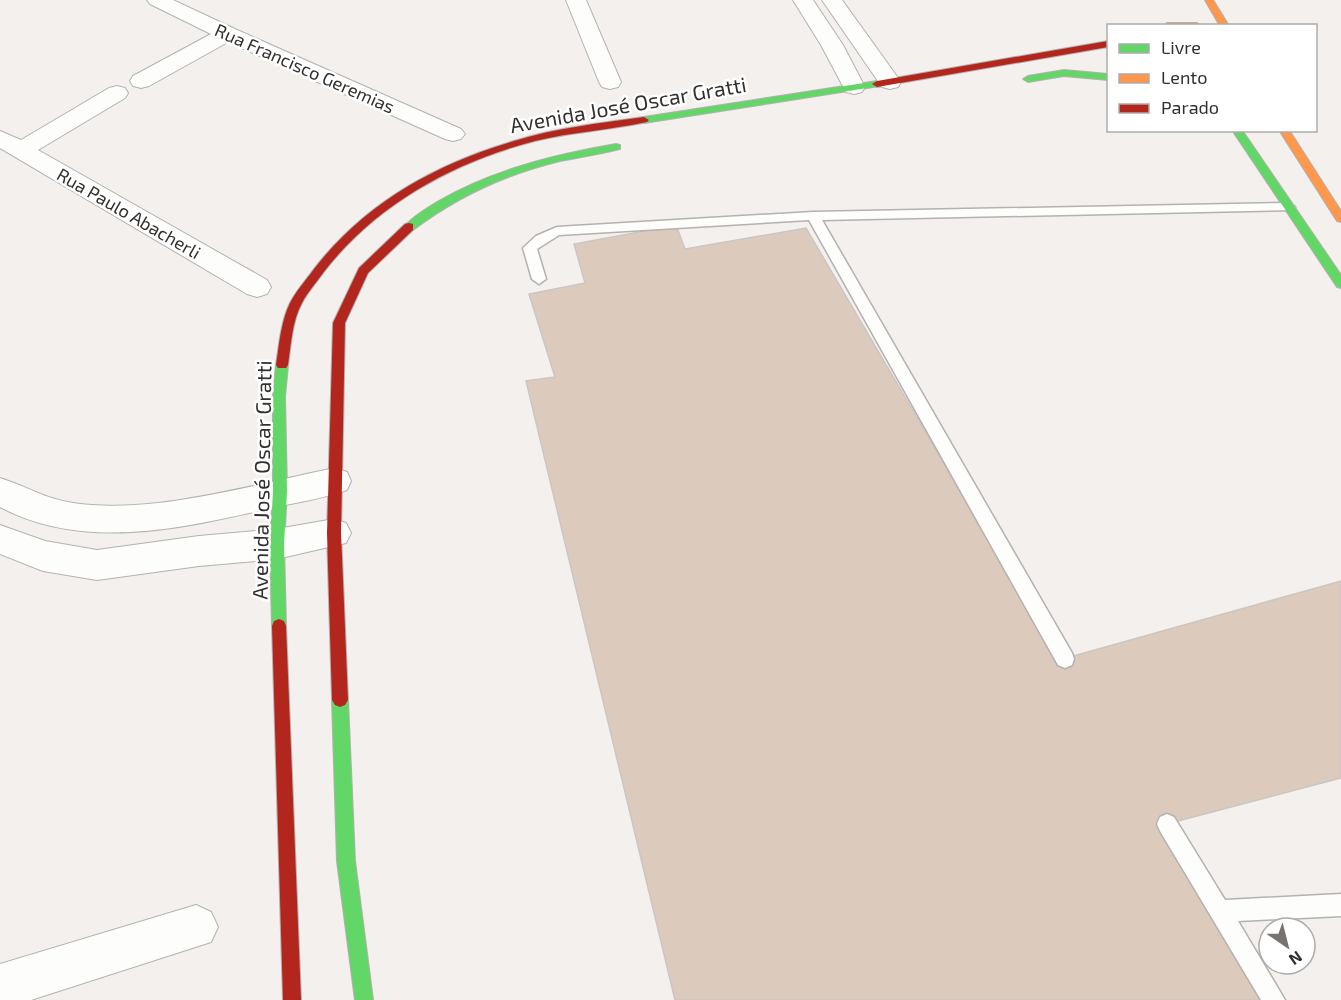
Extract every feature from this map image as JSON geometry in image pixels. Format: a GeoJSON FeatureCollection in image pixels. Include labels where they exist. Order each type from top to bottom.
{"type":"FeatureCollection","features":[{"type":"Feature","properties":{"kind":"street","name":"Rua Francisco Geremias"},"geometry":{"type":"LineString","coordinates":[[157,0],[199,10],[227,34],[453,134]]}},
{"type":"Feature","properties":{"kind":"street"},"geometry":{"type":"LineString","coordinates":[[576,0],[610,82]]}},
{"type":"Feature","properties":{"kind":"street"},"geometry":{"type":"LineString","coordinates":[[832,0],[890,82]]}},
{"type":"Feature","properties":{"kind":"street"},"geometry":{"type":"LineString","coordinates":[[1209,0],[1224,24]]}},
{"type":"Feature","properties":{"kind":"street"},"geometry":{"type":"LineString","coordinates":[[806,1],[854,87]]}},
{"type":"Feature","properties":{"kind":"street"},"geometry":{"type":"LineString","coordinates":[[1156,24],[1161,12]]}},
{"type":"Feature","properties":{"kind":"street"},"geometry":{"type":"LineString","coordinates":[[141,81],[227,34]]}},
{"type":"Feature","properties":{"kind":"street","name":"Avenida José Oscar Gratti"},"geometry":{"type":"LineString","coordinates":[[292,1000],[286,877],[277,544],[281,376],[283,356],[296,304],[330,254],[362,222],[412,186],[458,164],[503,147],[560,133],[890,82],[1107,44]]}},
{"type":"Feature","properties":{"kind":"street"},"geometry":{"type":"LineString","coordinates":[[1014,81],[1064,73],[1107,77]]}},
{"type":"Feature","properties":{"kind":"street"},"geometry":{"type":"LineString","coordinates":[[10,144],[117,93]]}},
{"type":"Feature","properties":{"kind":"street"},"geometry":{"type":"LineString","coordinates":[[1237,132],[1341,284]]}},
{"type":"Feature","properties":{"kind":"street"},"geometry":{"type":"LineString","coordinates":[[1285,132],[1341,219]]}},
{"type":"Feature","properties":{"kind":"street","name":"Rua Paulo Abacherli"},"geometry":{"type":"LineString","coordinates":[[10,144],[257,287]]}},
{"type":"Feature","properties":{"kind":"street","name":"Avenida José Oscar Gratti"},"geometry":{"type":"LineString","coordinates":[[364,1000],[346,861],[334,533],[339,323],[363,271],[396,237],[426,213],[462,191],[517,169],[577,154],[635,144]]}},
{"type":"Feature","properties":{"kind":"street"},"geometry":{"type":"LineString","coordinates":[[0,491],[15,502],[69,518],[110,520],[204,509],[335,481]]}},
{"type":"Feature","properties":{"kind":"street"},"geometry":{"type":"LineString","coordinates":[[0,539],[44,556],[97,565],[199,551],[277,544],[334,533]]}},
{"type":"Feature","properties":{"kind":"street"},"geometry":{"type":"LineString","coordinates":[[0,987],[196,927]]}},
{"type":"Feature","properties":{"kind":"lane"},"geometry":{"type":"LineString","coordinates":[[539,279],[530,248],[557,231],[813,216],[1289,207]]}},
{"type":"Feature","properties":{"kind":"lane"},"geometry":{"type":"LineString","coordinates":[[813,216],[1065,659]]}},
{"type":"Feature","properties":{"kind":"lane"},"geometry":{"type":"LineString","coordinates":[[1167,824],[1274,1000]]}},
{"type":"Feature","properties":{"kind":"lane"},"geometry":{"type":"LineString","coordinates":[[1220,910],[1341,905]]}},
{"type":"Feature","properties":{"kind":"building"},"geometry":{"type":"Polygon","coordinates":[[[676,225],[685,249],[806,228],[1059,660],[1341,581],[1341,778],[1159,826],[1264,1000],[675,1000],[526,381],[555,377],[529,294],[585,283],[574,244],[676,225]]]}},
{"type":"Feature","properties":{"kind":"traffic: fast"},"geometry":{"type":"LineString","coordinates":[[1028,79],[1064,73],[1107,77]]}},
{"type":"Feature","properties":{"kind":"traffic: fast"},"geometry":{"type":"LineString","coordinates":[[644,120],[877,84]]}},
{"type":"Feature","properties":{"kind":"traffic: fast"},"geometry":{"type":"LineString","coordinates":[[1238,132],[1341,284]]}},
{"type":"Feature","properties":{"kind":"traffic: fast"},"geometry":{"type":"LineString","coordinates":[[409,227],[432,210],[481,184],[533,165],[616,147]]}},
{"type":"Feature","properties":{"kind":"traffic: fast"},"geometry":{"type":"LineString","coordinates":[[279,626],[277,544],[280,491],[279,397],[282,365]]}},
{"type":"Feature","properties":{"kind":"traffic: fast"},"geometry":{"type":"LineString","coordinates":[[340,700],[346,861],[364,1000]]}},
{"type":"Feature","properties":{"kind":"traffic: slow"},"geometry":{"type":"LineString","coordinates":[[1209,0],[1224,24]]}},
{"type":"Feature","properties":{"kind":"traffic: slow"},"geometry":{"type":"LineString","coordinates":[[1285,132],[1341,219]]}},
{"type":"Feature","properties":{"kind":"traffic: jam"},"geometry":{"type":"LineString","coordinates":[[877,84],[1107,44]]}},
{"type":"Feature","properties":{"kind":"traffic: jam"},"geometry":{"type":"LineString","coordinates":[[282,365],[291,317],[300,296],[332,254],[352,233],[397,197],[447,169],[518,142],[644,120]]}},
{"type":"Feature","properties":{"kind":"traffic: jam"},"geometry":{"type":"LineString","coordinates":[[340,700],[334,533],[339,323],[363,271],[409,227]]}},
{"type":"Feature","properties":{"kind":"traffic: jam"},"geometry":{"type":"LineString","coordinates":[[279,626],[292,1000]]}}]}
